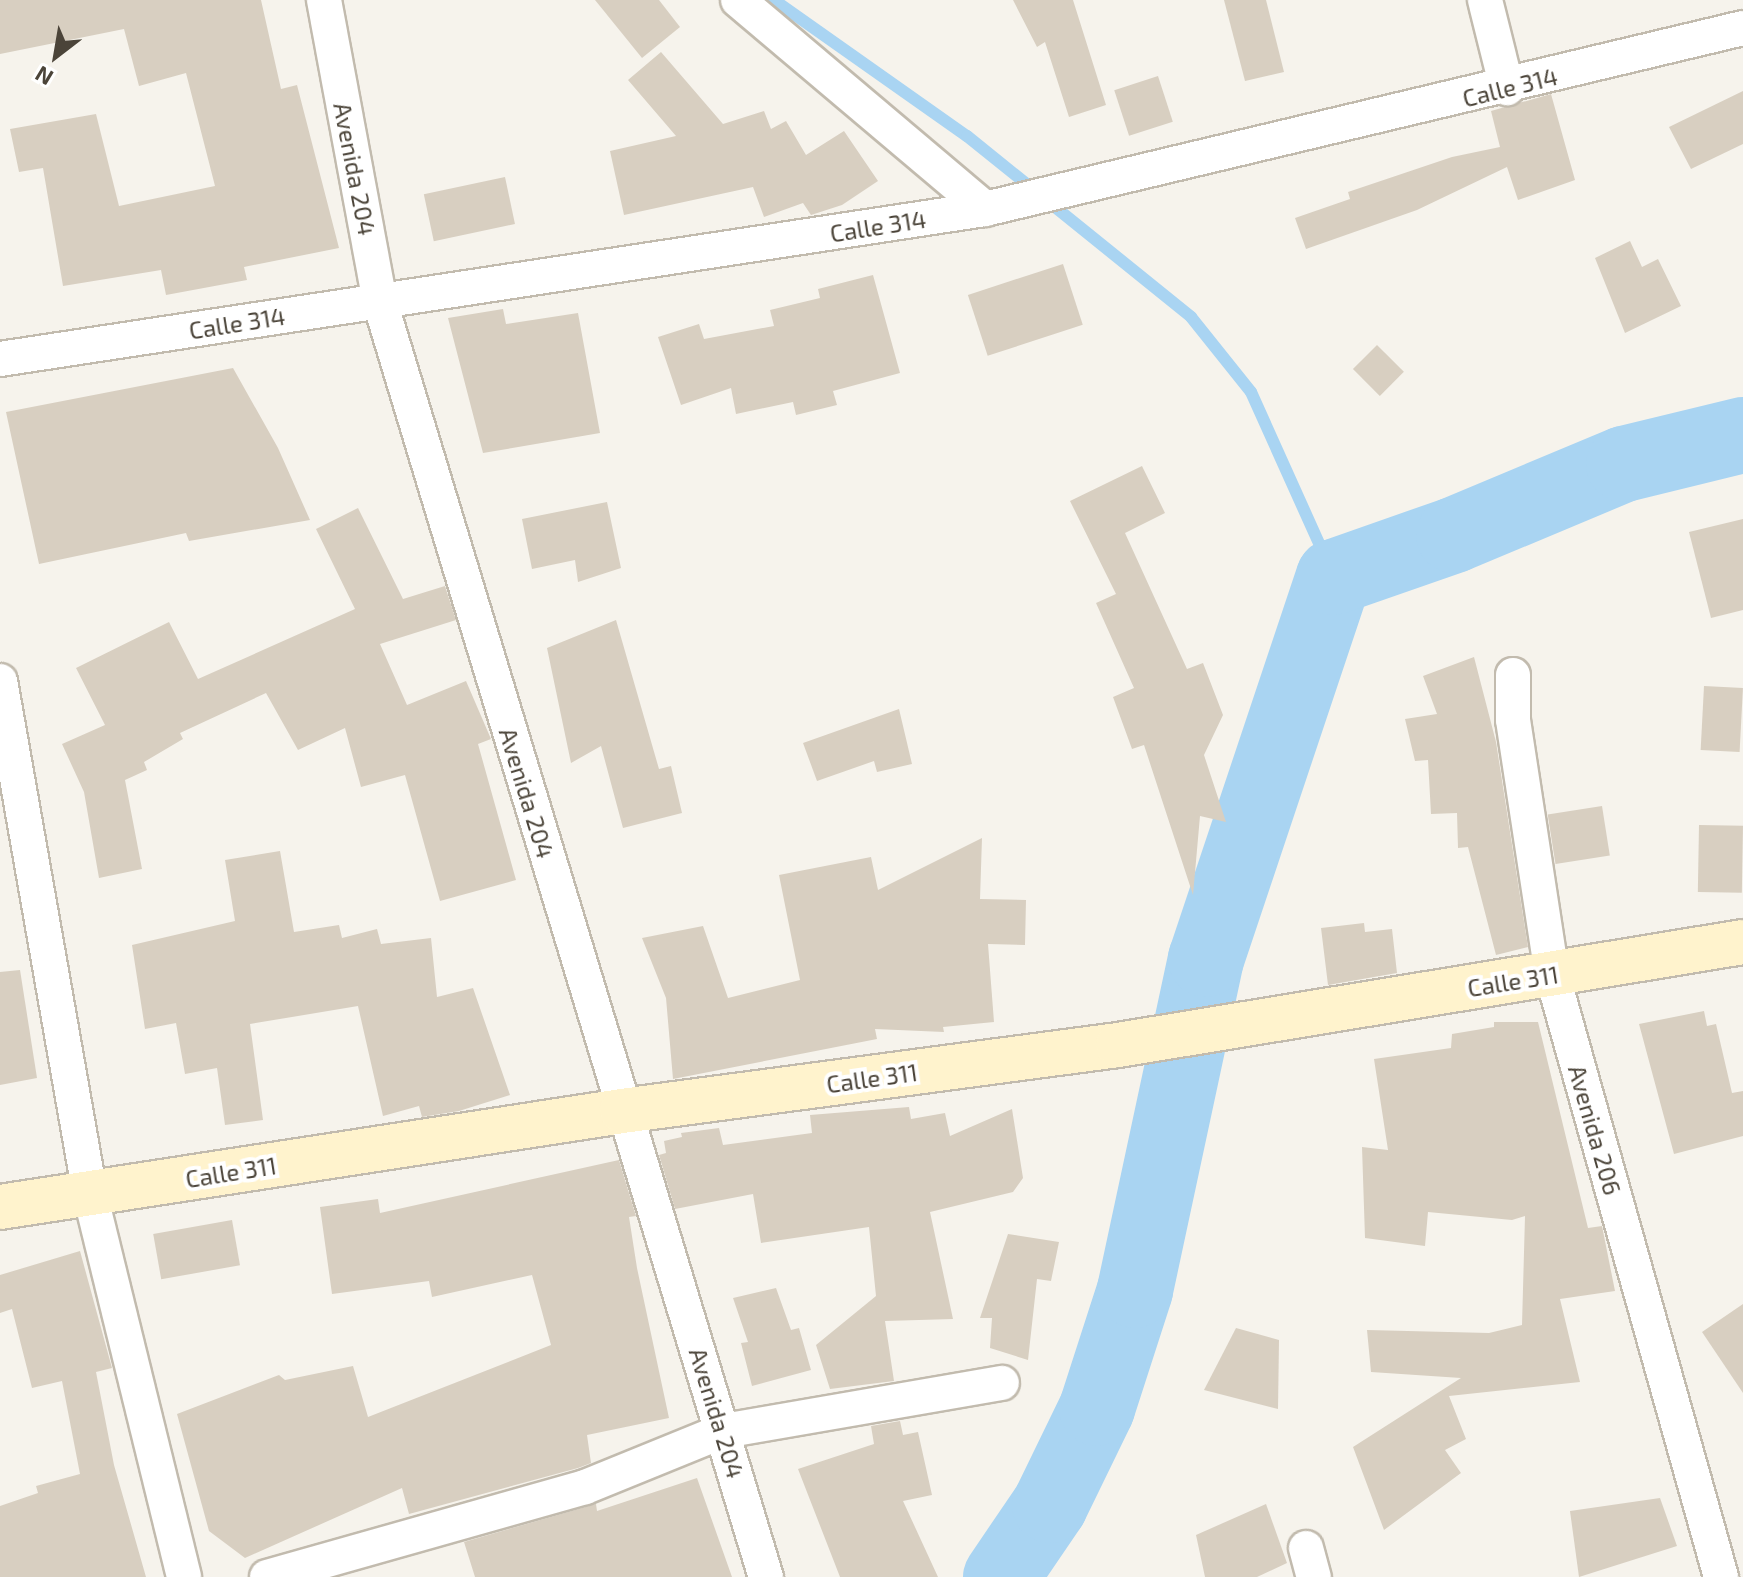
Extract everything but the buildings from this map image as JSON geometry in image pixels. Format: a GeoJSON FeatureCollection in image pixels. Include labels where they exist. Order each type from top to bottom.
{"type":"FeatureCollection","features":[{"type":"Feature","properties":{"kind":"street","name":"Avenida 204"},"geometry":{"type":"LineString","coordinates":[[324,0],[380,302],[622,1111],[766,1577]]}},
{"type":"Feature","properties":{"kind":"street"},"geometry":{"type":"LineString","coordinates":[[738,0],[985,209]]}},
{"type":"Feature","properties":{"kind":"street"},"geometry":{"type":"LineString","coordinates":[[1485,0],[1507,88]]}},
{"type":"Feature","properties":{"kind":"street","name":"Calle 314"},"geometry":{"type":"LineString","coordinates":[[0,359],[985,209],[1109,183],[1507,88],[1743,28]]}},
{"type":"Feature","properties":{"kind":"street","name":"Avenida 206"},"geometry":{"type":"LineString","coordinates":[[1513,675],[1513,720],[1552,974],[1721,1577]]}},
{"type":"Feature","properties":{"kind":"street"},"geometry":{"type":"LineString","coordinates":[[0,681],[90,1194],[184,1577]]}},
{"type":"Feature","properties":{"kind":"street","name":"Calle 311"},"geometry":{"type":"LineString","coordinates":[[0,1207],[622,1111],[1118,1045],[1743,942]]}},
{"type":"Feature","properties":{"kind":"street"},"geometry":{"type":"LineString","coordinates":[[267,1577],[585,1487],[723,1431],[1002,1383]]}},
{"type":"Feature","properties":{"kind":"waterway"},"geometry":{"type":"LineString","coordinates":[[774,0],[967,136],[1191,317],[1251,392],[1334,577]]}},
{"type":"Feature","properties":{"kind":"waterway"},"geometry":{"type":"LineString","coordinates":[[1001,1577],[1050,1505],[1097,1408],[1135,1290],[1206,959],[1334,577],[1454,535],[1624,464],[1743,435]]}}]}
